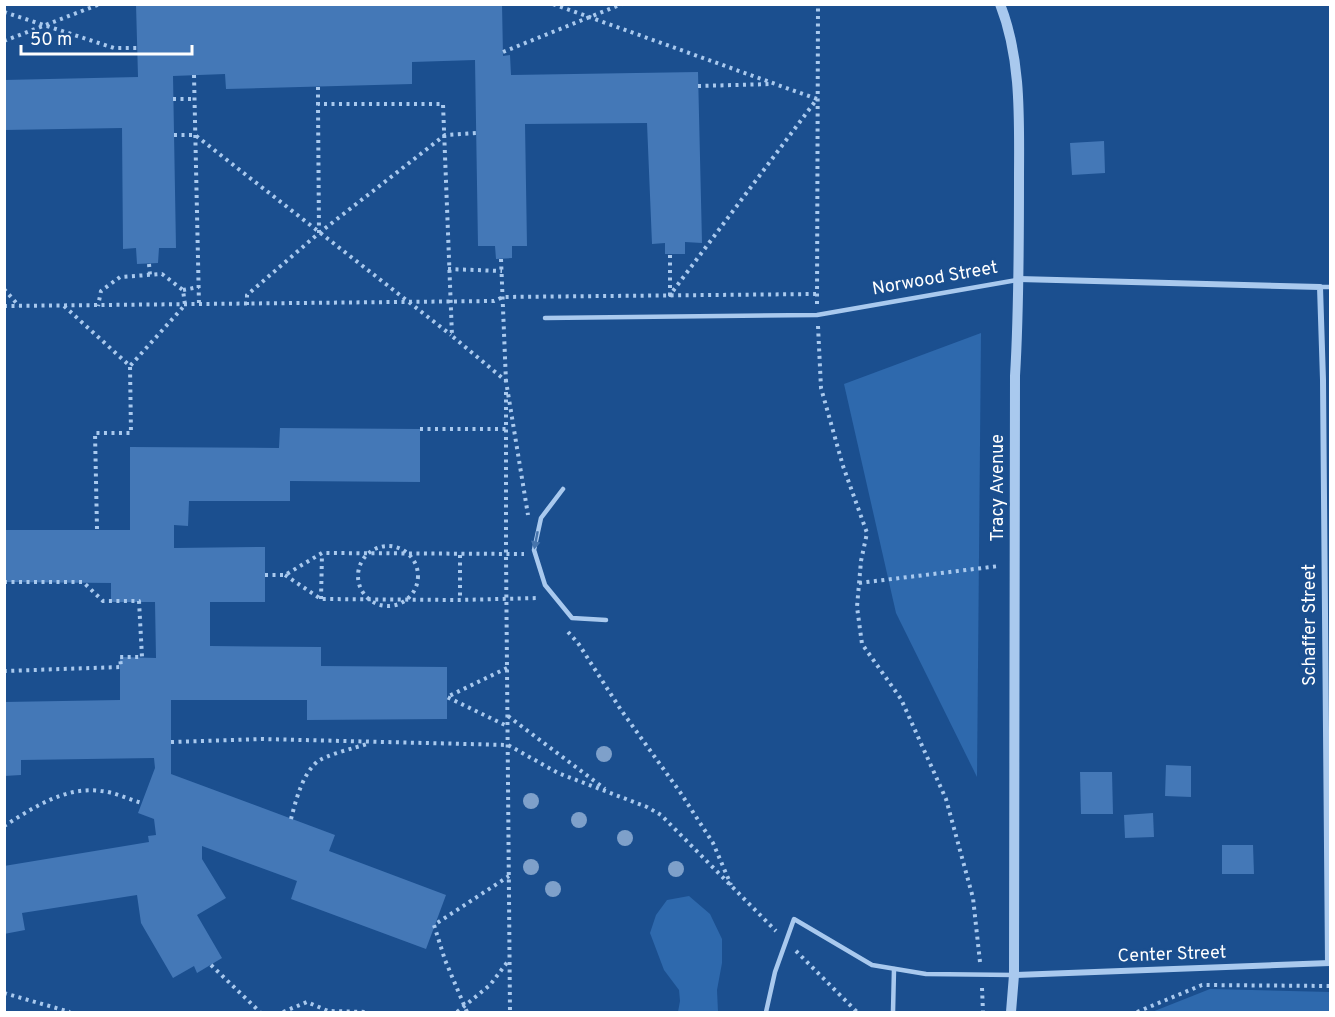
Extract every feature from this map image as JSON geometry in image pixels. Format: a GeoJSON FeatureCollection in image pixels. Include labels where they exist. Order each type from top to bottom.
{"type":"FeatureCollection","features":[{"type":"Feature","properties":{"kind":"street","name":"Tracy Avenue"},"geometry":{"type":"LineString","coordinates":[[1000,4],[1011,42],[1018,108],[1014,975],[1011,1012]]}},
{"type":"Feature","properties":{"kind":"street","name":"Norwood Street"},"geometry":{"type":"LineString","coordinates":[[1019,279],[1320,287]]}},
{"type":"Feature","properties":{"kind":"street","name":"Schaffer Street"},"geometry":{"type":"LineString","coordinates":[[1320,287],[1325,527],[1329,963]]}},
{"type":"Feature","properties":{"kind":"street","name":"Center Street"},"geometry":{"type":"LineString","coordinates":[[1014,975],[1329,963]]}},
{"type":"Feature","properties":{"kind":"lane","name":"Norwood Street"},"geometry":{"type":"LineString","coordinates":[[545,318],[817,315],[1019,279]]}},
{"type":"Feature","properties":{"kind":"lane","name":"Norwood Street"},"geometry":{"type":"LineString","coordinates":[[1320,287],[1330,287]]}},
{"type":"Feature","properties":{"kind":"lane"},"geometry":{"type":"LineString","coordinates":[[563,489],[541,518],[534,550],[545,585],[572,618],[606,620]]}},
{"type":"Feature","properties":{"kind":"lane"},"geometry":{"type":"LineString","coordinates":[[766,1012],[775,972],[794,919],[873,965],[926,974],[1014,975]]}},
{"type":"Feature","properties":{"kind":"lane"},"geometry":{"type":"LineString","coordinates":[[893,1012],[894,969]]}},
{"type":"Feature","properties":{"kind":"path"},"geometry":{"type":"LineString","coordinates":[[4,41],[100,4]]}},
{"type":"Feature","properties":{"kind":"path"},"geometry":{"type":"LineString","coordinates":[[553,4],[817,99]]}},
{"type":"Feature","properties":{"kind":"path"},"geometry":{"type":"LineString","coordinates":[[503,52],[622,4]]}},
{"type":"Feature","properties":{"kind":"path"},"geometry":{"type":"LineString","coordinates":[[818,4],[816,294],[821,388],[843,466],[867,533],[857,607],[862,644],[901,699],[946,799],[973,898],[983,1012]]}},
{"type":"Feature","properties":{"kind":"path"},"geometry":{"type":"LineString","coordinates":[[4,12],[114,48],[137,48]]}},
{"type":"Feature","properties":{"kind":"path"},"geometry":{"type":"LineString","coordinates":[[194,75],[199,305]]}},
{"type":"Feature","properties":{"kind":"path"},"geometry":{"type":"LineString","coordinates":[[698,86],[777,84]]}},
{"type":"Feature","properties":{"kind":"path"},"geometry":{"type":"LineString","coordinates":[[318,87],[320,233]]}},
{"type":"Feature","properties":{"kind":"path"},"geometry":{"type":"LineString","coordinates":[[173,99],[194,99]]}},
{"type":"Feature","properties":{"kind":"path"},"geometry":{"type":"LineString","coordinates":[[670,295],[817,99]]}},
{"type":"Feature","properties":{"kind":"path"},"geometry":{"type":"LineString","coordinates":[[318,104],[443,104],[452,336]]}},
{"type":"Feature","properties":{"kind":"path"},"geometry":{"type":"LineString","coordinates":[[247,305],[247,295],[320,233],[445,135],[476,133]]}},
{"type":"Feature","properties":{"kind":"path"},"geometry":{"type":"LineString","coordinates":[[174,135],[195,135],[506,381],[528,519]]}},
{"type":"Feature","properties":{"kind":"path"},"geometry":{"type":"LineString","coordinates":[[670,254],[670,295]]}},
{"type":"Feature","properties":{"kind":"path"},"geometry":{"type":"LineString","coordinates":[[501,259],[506,381],[510,1012]]}},
{"type":"Feature","properties":{"kind":"path"},"geometry":{"type":"LineString","coordinates":[[149,264],[150,275]]}},
{"type":"Feature","properties":{"kind":"path"},"geometry":{"type":"LineString","coordinates":[[448,269],[502,271]]}},
{"type":"Feature","properties":{"kind":"path"},"geometry":{"type":"LineString","coordinates":[[97,530],[95,433],[131,433],[130,366],[185,305],[183,290],[162,274],[120,277],[101,291],[98,306]]}},
{"type":"Feature","properties":{"kind":"path"},"geometry":{"type":"LineString","coordinates":[[183,290],[199,287]]}},
{"type":"Feature","properties":{"kind":"path"},"geometry":{"type":"LineString","coordinates":[[4,289],[20,306]]}},
{"type":"Feature","properties":{"kind":"path"},"geometry":{"type":"LineString","coordinates":[[4,306],[247,305],[494,301],[503,297],[816,294]]}},
{"type":"Feature","properties":{"kind":"path"},"geometry":{"type":"LineString","coordinates":[[64,306],[130,366]]}},
{"type":"Feature","properties":{"kind":"path"},"geometry":{"type":"LineString","coordinates":[[420,429],[506,429]]}},
{"type":"Feature","properties":{"kind":"path"},"geometry":{"type":"LineString","coordinates":[[392,546],[408,554],[415,563],[418,582],[406,600],[389,607],[379,605],[363,593],[358,584],[358,573],[360,563],[368,554],[383,547],[392,546]]}},
{"type":"Feature","properties":{"kind":"path"},"geometry":{"type":"LineString","coordinates":[[526,547],[524,554],[526,565]]}},
{"type":"Feature","properties":{"kind":"path"},"geometry":{"type":"LineString","coordinates":[[265,575],[285,575],[322,553],[524,554]]}},
{"type":"Feature","properties":{"kind":"path"},"geometry":{"type":"LineString","coordinates":[[321,599],[322,553]]}},
{"type":"Feature","properties":{"kind":"path"},"geometry":{"type":"LineString","coordinates":[[460,555],[460,600]]}},
{"type":"Feature","properties":{"kind":"path"},"geometry":{"type":"LineString","coordinates":[[859,583],[1015,564]]}},
{"type":"Feature","properties":{"kind":"path"},"geometry":{"type":"LineString","coordinates":[[285,575],[321,599],[460,600],[537,596],[545,607]]}},
{"type":"Feature","properties":{"kind":"path"},"geometry":{"type":"LineString","coordinates":[[4,582],[83,582],[103,601],[139,602],[142,657],[120,657],[121,667],[4,671]]}},
{"type":"Feature","properties":{"kind":"path"},"geometry":{"type":"LineString","coordinates":[[566,630],[578,643],[621,710],[691,809],[713,843],[731,885]]}},
{"type":"Feature","properties":{"kind":"path"},"geometry":{"type":"LineString","coordinates":[[507,668],[447,697],[507,726]]}},
{"type":"Feature","properties":{"kind":"path"},"geometry":{"type":"LineString","coordinates":[[507,715],[609,792]]}},
{"type":"Feature","properties":{"kind":"path"},"geometry":{"type":"LineString","coordinates":[[171,742],[262,740],[507,746],[558,773],[647,807],[661,815],[857,1012]]}},
{"type":"Feature","properties":{"kind":"path"},"geometry":{"type":"LineString","coordinates":[[291,819],[298,793],[318,761],[370,742]]}},
{"type":"Feature","properties":{"kind":"path"},"geometry":{"type":"LineString","coordinates":[[4,826],[44,803],[75,791],[104,791],[142,803]]}},
{"type":"Feature","properties":{"kind":"path"},"geometry":{"type":"LineString","coordinates":[[467,1012],[445,960],[435,925],[509,876]]}},
{"type":"Feature","properties":{"kind":"path"},"geometry":{"type":"LineString","coordinates":[[457,1012],[490,985],[510,958]]}},
{"type":"Feature","properties":{"kind":"path"},"geometry":{"type":"LineString","coordinates":[[211,965],[260,1012]]}},
{"type":"Feature","properties":{"kind":"path"},"geometry":{"type":"LineString","coordinates":[[1137,1012],[1203,985],[1330,986]]}},
{"type":"Feature","properties":{"kind":"path"},"geometry":{"type":"LineString","coordinates":[[4,993],[70,1012]]}},
{"type":"Feature","properties":{"kind":"path"},"geometry":{"type":"LineString","coordinates":[[283,1012],[307,1002],[328,1011],[368,1012]]}},
{"type":"Feature","properties":{"kind":"shaded area"},"geometry":{"type":"Polygon","coordinates":[[[981,333],[977,777],[896,613],[844,384],[981,333]]]}},
{"type":"Feature","properties":{"kind":"shaded area"},"geometry":{"type":"Polygon","coordinates":[[[689,896],[710,914],[722,939],[722,963],[717,990],[718,1012],[678,1012],[679,990],[664,970],[650,933],[656,915],[667,900],[689,896]]]}},
{"type":"Feature","properties":{"kind":"shaded area"},"geometry":{"type":"Polygon","coordinates":[[[1210,989],[1330,992],[1330,1012],[1152,1012],[1210,989]]]}},
{"type":"Feature","properties":{"kind":"building"},"geometry":{"type":"Polygon","coordinates":[[[136,4],[502,4],[503,56],[510,55],[511,75],[698,72],[702,243],[685,242],[685,254],[665,254],[665,243],[652,244],[647,123],[525,124],[527,246],[512,246],[512,258],[496,259],[495,246],[478,246],[475,60],[412,62],[412,84],[226,89],[225,74],[173,76],[176,248],[159,248],[158,263],[137,264],[136,248],[123,249],[122,128],[4,130],[4,80],[138,77],[136,4]]]}},
{"type":"Feature","properties":{"kind":"building"},"geometry":{"type":"Polygon","coordinates":[[[1104,141],[1105,173],[1072,175],[1070,143],[1104,141]]]}},
{"type":"Feature","properties":{"kind":"building"},"geometry":{"type":"Polygon","coordinates":[[[280,428],[420,429],[420,482],[290,481],[290,501],[189,501],[188,526],[174,525],[174,548],[265,547],[265,602],[210,602],[210,646],[321,647],[321,666],[447,667],[447,719],[307,720],[307,700],[171,700],[171,774],[335,835],[329,851],[446,895],[426,949],[291,899],[297,881],[202,846],[202,859],[226,898],[197,915],[222,958],[197,973],[194,966],[173,978],[141,923],[137,895],[22,913],[25,930],[4,934],[4,866],[149,842],[148,836],[156,835],[154,819],[138,813],[155,768],[154,758],[21,760],[21,775],[4,776],[4,702],[120,700],[120,657],[156,658],[155,602],[111,602],[111,583],[4,582],[4,530],[130,530],[130,447],[279,448],[280,428]]]}},
{"type":"Feature","properties":{"kind":"building"},"geometry":{"type":"Polygon","coordinates":[[[1166,765],[1191,766],[1191,797],[1165,796],[1166,765]]]}},
{"type":"Feature","properties":{"kind":"building"},"geometry":{"type":"Polygon","coordinates":[[[1080,772],[1112,772],[1113,814],[1081,814],[1080,772]]]}},
{"type":"Feature","properties":{"kind":"building"},"geometry":{"type":"Polygon","coordinates":[[[1153,813],[1154,837],[1125,838],[1124,815],[1153,813]]]}},
{"type":"Feature","properties":{"kind":"building"},"geometry":{"type":"Polygon","coordinates":[[[1222,845],[1253,845],[1254,874],[1222,874],[1222,845]]]}}]}
